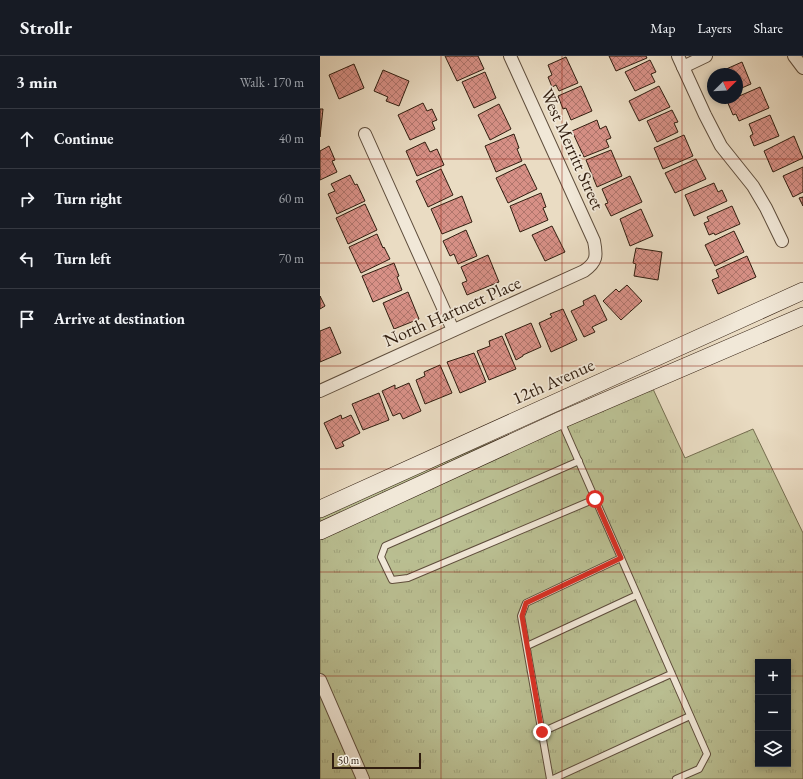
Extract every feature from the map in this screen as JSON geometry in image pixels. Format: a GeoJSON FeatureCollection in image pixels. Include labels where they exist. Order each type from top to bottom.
{"type":"FeatureCollection","features":[{"type":"Feature","properties":{"kind":"main road","name":"12th Avenue"},"geometry":{"type":"LineString","coordinates":[[320,508],[803,291]]}},
{"type":"Feature","properties":{"kind":"main road"},"geometry":{"type":"LineString","coordinates":[[320,531],[560,420],[803,316]]}},
{"type":"Feature","properties":{"kind":"street","name":"West Merritt Street"},"geometry":{"type":"LineString","coordinates":[[510,56],[594,241],[596,259]]}},
{"type":"Feature","properties":{"kind":"street"},"geometry":{"type":"LineString","coordinates":[[706,56],[680,61],[721,146],[753,186],[766,208],[782,241]]}},
{"type":"Feature","properties":{"kind":"street"},"geometry":{"type":"LineString","coordinates":[[794,56],[803,68]]}},
{"type":"Feature","properties":{"kind":"street"},"geometry":{"type":"LineString","coordinates":[[365,134],[453,330]]}},
{"type":"Feature","properties":{"kind":"street","name":"North Hartnett Place"},"geometry":{"type":"LineString","coordinates":[[320,391],[584,272],[596,259]]}},
{"type":"Feature","properties":{"kind":"street"},"geometry":{"type":"LineString","coordinates":[[320,680],[362,779]]}},
{"type":"Feature","properties":{"kind":"lane"},"geometry":{"type":"LineString","coordinates":[[560,420],[707,754],[699,769],[676,779]]}},
{"type":"Feature","properties":{"kind":"lane"},"geometry":{"type":"LineString","coordinates":[[579,461],[385,546],[381,557],[392,580],[408,578],[595,499]]}},
{"type":"Feature","properties":{"kind":"lane"},"geometry":{"type":"LineString","coordinates":[[550,779],[522,616],[526,603],[621,558]]}},
{"type":"Feature","properties":{"kind":"lane"},"geometry":{"type":"LineString","coordinates":[[527,646],[637,595]]}},
{"type":"Feature","properties":{"kind":"lane"},"geometry":{"type":"LineString","coordinates":[[542,732],[671,674]]}},
{"type":"Feature","properties":{"kind":"lane"},"geometry":{"type":"LineString","coordinates":[[553,779],[690,716]]}},
{"type":"Feature","properties":{"kind":"green space"},"geometry":{"type":"Polygon","coordinates":[[[647,376],[685,458],[753,429],[803,533],[803,779],[320,779],[320,515],[647,376]]]}},
{"type":"Feature","properties":{"kind":"building"},"geometry":{"type":"Polygon","coordinates":[[[445,56],[478,56],[484,69],[457,81],[445,56]]]}},
{"type":"Feature","properties":{"kind":"building"},"geometry":{"type":"Polygon","coordinates":[[[609,56],[646,56],[647,58],[616,71],[609,56]]]}},
{"type":"Feature","properties":{"kind":"building"},"geometry":{"type":"Polygon","coordinates":[[[566,57],[578,83],[559,91],[556,85],[552,87],[548,77],[552,75],[548,65],[566,57]]]}},
{"type":"Feature","properties":{"kind":"building"},"geometry":{"type":"Polygon","coordinates":[[[650,60],[656,72],[651,74],[655,82],[635,91],[625,72],[650,60]]]}},
{"type":"Feature","properties":{"kind":"building"},"geometry":{"type":"Polygon","coordinates":[[[742,62],[751,84],[743,87],[743,68],[728,68],[742,62]]]}},
{"type":"Feature","properties":{"kind":"building"},"geometry":{"type":"Polygon","coordinates":[[[354,64],[364,88],[339,99],[329,75],[354,64]]]}},
{"type":"Feature","properties":{"kind":"building"},"geometry":{"type":"Polygon","coordinates":[[[383,70],[409,81],[399,106],[386,101],[388,97],[374,91],[383,70]]]}},
{"type":"Feature","properties":{"kind":"building"},"geometry":{"type":"Polygon","coordinates":[[[485,72],[496,98],[474,108],[462,82],[485,72]]]}},
{"type":"Feature","properties":{"kind":"building"},"geometry":{"type":"Polygon","coordinates":[[[581,86],[592,111],[571,120],[566,108],[563,109],[558,96],[581,86]]]}},
{"type":"Feature","properties":{"kind":"building"},"geometry":{"type":"Polygon","coordinates":[[[659,86],[670,107],[639,121],[629,101],[659,86]]]}},
{"type":"Feature","properties":{"kind":"building"},"geometry":{"type":"Polygon","coordinates":[[[760,87],[769,108],[739,121],[736,114],[733,115],[728,104],[743,104],[743,94],[760,87]]]}},
{"type":"Feature","properties":{"kind":"building"},"geometry":{"type":"Polygon","coordinates":[[[423,103],[427,111],[432,109],[437,120],[432,122],[435,129],[410,140],[398,115],[423,103]]]}},
{"type":"Feature","properties":{"kind":"building"},"geometry":{"type":"Polygon","coordinates":[[[499,104],[511,129],[490,140],[478,115],[499,104]]]}},
{"type":"Feature","properties":{"kind":"building"},"geometry":{"type":"Polygon","coordinates":[[[320,109],[323,109],[320,137],[320,109]]]}},
{"type":"Feature","properties":{"kind":"building"},"geometry":{"type":"Polygon","coordinates":[[[672,110],[678,122],[674,123],[678,132],[657,142],[647,121],[672,110]]]}},
{"type":"Feature","properties":{"kind":"building"},"geometry":{"type":"Polygon","coordinates":[[[770,115],[779,136],[754,146],[750,136],[753,134],[749,124],[770,115]]]}},
{"type":"Feature","properties":{"kind":"building"},"geometry":{"type":"Polygon","coordinates":[[[597,120],[600,129],[606,126],[611,138],[606,140],[609,147],[584,157],[572,131],[597,120]]]}},
{"type":"Feature","properties":{"kind":"building"},"geometry":{"type":"Polygon","coordinates":[[[514,134],[519,148],[517,149],[522,161],[496,172],[485,146],[514,134]]]}},
{"type":"Feature","properties":{"kind":"building"},"geometry":{"type":"Polygon","coordinates":[[[684,135],[693,156],[663,169],[654,148],[684,135]]]}},
{"type":"Feature","properties":{"kind":"building"},"geometry":{"type":"Polygon","coordinates":[[[794,136],[803,158],[773,172],[764,151],[794,136]]]}},
{"type":"Feature","properties":{"kind":"building"},"geometry":{"type":"Polygon","coordinates":[[[425,142],[430,152],[437,149],[444,165],[417,176],[406,151],[425,142]]]}},
{"type":"Feature","properties":{"kind":"building"},"geometry":{"type":"Polygon","coordinates":[[[329,146],[335,160],[332,161],[337,172],[320,180],[320,151],[329,146]]]}},
{"type":"Feature","properties":{"kind":"building"},"geometry":{"type":"Polygon","coordinates":[[[611,150],[622,176],[597,187],[586,160],[611,150]]]}},
{"type":"Feature","properties":{"kind":"building"},"geometry":{"type":"Polygon","coordinates":[[[696,159],[706,179],[675,193],[665,173],[696,159]]]}},
{"type":"Feature","properties":{"kind":"building"},"geometry":{"type":"Polygon","coordinates":[[[525,164],[537,189],[508,203],[496,178],[525,164]]]}},
{"type":"Feature","properties":{"kind":"building"},"geometry":{"type":"Polygon","coordinates":[[[803,167],[803,192],[793,197],[783,176],[803,167]]]}},
{"type":"Feature","properties":{"kind":"building"},"geometry":{"type":"Polygon","coordinates":[[[441,169],[453,195],[428,207],[416,181],[441,169]]]}},
{"type":"Feature","properties":{"kind":"building"},"geometry":{"type":"Polygon","coordinates":[[[350,175],[355,185],[357,184],[365,201],[337,214],[328,194],[335,191],[331,184],[350,175]]]}},
{"type":"Feature","properties":{"kind":"building"},"geometry":{"type":"Polygon","coordinates":[[[630,176],[642,202],[611,216],[605,204],[608,203],[602,189],[630,176]]]}},
{"type":"Feature","properties":{"kind":"building"},"geometry":{"type":"Polygon","coordinates":[[[714,183],[718,192],[722,190],[727,201],[694,216],[685,195],[714,183]]]}},
{"type":"Feature","properties":{"kind":"building"},"geometry":{"type":"Polygon","coordinates":[[[541,193],[546,207],[543,208],[548,220],[520,232],[510,206],[541,193]]]}},
{"type":"Feature","properties":{"kind":"building"},"geometry":{"type":"Polygon","coordinates":[[[462,196],[472,222],[442,234],[431,209],[462,196]]]}},
{"type":"Feature","properties":{"kind":"building"},"geometry":{"type":"Polygon","coordinates":[[[803,197],[803,206],[799,198],[803,197]]]}},
{"type":"Feature","properties":{"kind":"building"},"geometry":{"type":"Polygon","coordinates":[[[365,204],[377,230],[348,244],[336,218],[365,204]]]}},
{"type":"Feature","properties":{"kind":"building"},"geometry":{"type":"Polygon","coordinates":[[[732,206],[740,224],[715,235],[714,233],[709,235],[704,223],[709,221],[707,217],[732,206]]]}},
{"type":"Feature","properties":{"kind":"building"},"geometry":{"type":"Polygon","coordinates":[[[641,209],[653,236],[630,246],[620,219],[641,209]]]}},
{"type":"Feature","properties":{"kind":"building"},"geometry":{"type":"Polygon","coordinates":[[[552,226],[565,252],[545,261],[532,235],[552,226]]]}},
{"type":"Feature","properties":{"kind":"building"},"geometry":{"type":"Polygon","coordinates":[[[466,230],[477,256],[458,264],[454,254],[450,256],[443,241],[466,230]]]}},
{"type":"Feature","properties":{"kind":"building"},"geometry":{"type":"Polygon","coordinates":[[[734,231],[744,252],[715,266],[705,245],[734,231]]]}},
{"type":"Feature","properties":{"kind":"building"},"geometry":{"type":"Polygon","coordinates":[[[377,234],[390,259],[361,273],[349,247],[377,234]]]}},
{"type":"Feature","properties":{"kind":"building"},"geometry":{"type":"Polygon","coordinates":[[[636,248],[662,252],[658,280],[634,276],[636,264],[633,263],[636,248]]]}},
{"type":"Feature","properties":{"kind":"building"},"geometry":{"type":"Polygon","coordinates":[[[488,255],[499,282],[467,295],[462,283],[467,281],[461,267],[488,255]]]}},
{"type":"Feature","properties":{"kind":"building"},"geometry":{"type":"Polygon","coordinates":[[[747,256],[756,277],[718,294],[712,280],[719,277],[716,270],[747,256]]]}},
{"type":"Feature","properties":{"kind":"building"},"geometry":{"type":"Polygon","coordinates":[[[394,263],[402,290],[373,302],[362,276],[394,263]]]}},
{"type":"Feature","properties":{"kind":"building"},"geometry":{"type":"Polygon","coordinates":[[[627,285],[642,301],[621,320],[603,301],[616,289],[619,292],[627,285]]]}},
{"type":"Feature","properties":{"kind":"building"},"geometry":{"type":"Polygon","coordinates":[[[408,292],[419,319],[394,329],[383,303],[408,292]]]}},
{"type":"Feature","properties":{"kind":"building"},"geometry":{"type":"Polygon","coordinates":[[[595,295],[607,320],[592,327],[595,332],[584,337],[571,311],[584,305],[583,301],[595,295]]]}},
{"type":"Feature","properties":{"kind":"building"},"geometry":{"type":"Polygon","coordinates":[[[320,296],[325,306],[320,309],[320,296]]]}},
{"type":"Feature","properties":{"kind":"building"},"geometry":{"type":"Polygon","coordinates":[[[563,309],[577,340],[551,352],[539,323],[552,317],[550,314],[563,309]]]}},
{"type":"Feature","properties":{"kind":"building"},"geometry":{"type":"Polygon","coordinates":[[[531,323],[541,347],[523,355],[516,360],[505,334],[531,323]]]}},
{"type":"Feature","properties":{"kind":"building"},"geometry":{"type":"Polygon","coordinates":[[[330,327],[341,353],[320,362],[320,331],[330,327]]]}},
{"type":"Feature","properties":{"kind":"building"},"geometry":{"type":"Polygon","coordinates":[[[502,336],[516,369],[489,380],[477,351],[490,346],[489,341],[502,336]]]}},
{"type":"Feature","properties":{"kind":"building"},"geometry":{"type":"Polygon","coordinates":[[[474,353],[486,382],[460,393],[447,362],[474,353]]]}},
{"type":"Feature","properties":{"kind":"building"},"geometry":{"type":"Polygon","coordinates":[[[440,365],[452,393],[425,404],[416,380],[425,376],[424,372],[440,365]]]}},
{"type":"Feature","properties":{"kind":"building"},"geometry":{"type":"Polygon","coordinates":[[[409,383],[421,411],[403,419],[400,413],[393,416],[382,391],[395,385],[395,389],[409,383]]]}},
{"type":"Feature","properties":{"kind":"building"},"geometry":{"type":"Polygon","coordinates":[[[379,393],[389,420],[363,430],[352,404],[379,393]]]}},
{"type":"Feature","properties":{"kind":"building"},"geometry":{"type":"Polygon","coordinates":[[[341,415],[342,419],[351,415],[360,433],[342,442],[344,446],[336,449],[324,423],[341,415]]]}},
{"type":"Feature","properties":{"kind":"route"},"geometry":{"type":"LineString","coordinates":[[542,732],[522,616],[526,603],[621,558],[595,499]]}}]}
